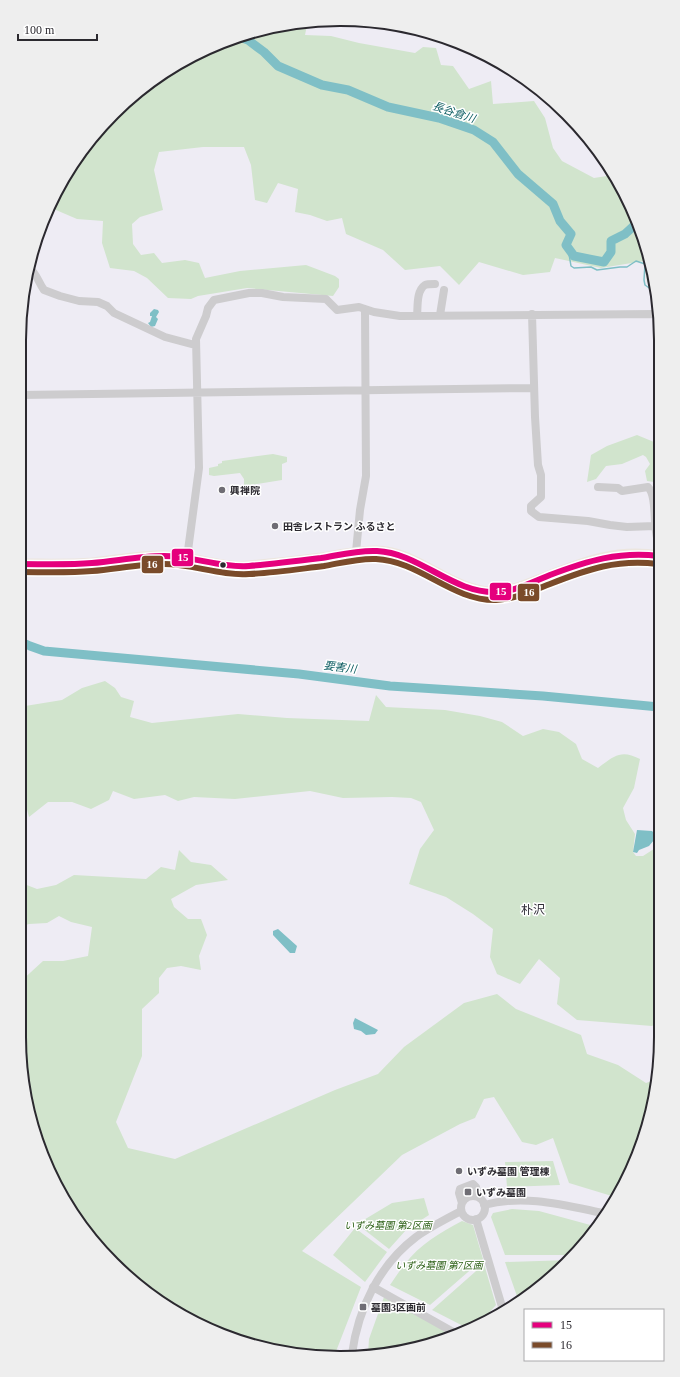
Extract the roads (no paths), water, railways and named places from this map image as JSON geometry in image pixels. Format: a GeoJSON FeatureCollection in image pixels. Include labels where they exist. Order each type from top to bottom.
{"type":"FeatureCollection","features":[{"type":"Feature","properties":{"kind":"highway"},"geometry":{"type":"LineString","coordinates":[[26,564],[91,563],[161,556],[187,558],[226,566],[248,566],[378,550],[392,552],[405,557],[462,585],[478,591],[492,592],[509,591],[603,557],[637,553],[654,555]]}},
{"type":"Feature","properties":{"kind":"street"},"geometry":{"type":"LineString","coordinates":[[34,272],[38,277],[44,290],[79,301],[98,302],[107,306],[114,313],[165,337],[195,346]]}},
{"type":"Feature","properties":{"kind":"street"},"geometry":{"type":"LineString","coordinates":[[417,316],[420,290],[425,285],[435,284]]}},
{"type":"Feature","properties":{"kind":"street"},"geometry":{"type":"LineString","coordinates":[[440,315],[444,290]]}},
{"type":"Feature","properties":{"kind":"street"},"geometry":{"type":"LineString","coordinates":[[187,558],[199,468],[195,346],[196,339],[208,308],[214,300],[249,293],[262,293],[283,297],[326,300],[337,310],[359,308],[395,315],[417,316],[652,314]]}},
{"type":"Feature","properties":{"kind":"street"},"geometry":{"type":"LineString","coordinates":[[356,552],[360,510],[366,476],[366,310]]}},
{"type":"Feature","properties":{"kind":"street"},"geometry":{"type":"LineString","coordinates":[[532,314],[538,465],[542,487],[541,497],[531,508],[532,513],[540,517],[588,521],[627,527],[654,526]]}},
{"type":"Feature","properties":{"kind":"street"},"geometry":{"type":"LineString","coordinates":[[26,395],[534,388]]}},
{"type":"Feature","properties":{"kind":"street"},"geometry":{"type":"LineString","coordinates":[[598,487],[618,488],[622,491],[648,487],[652,491],[654,497]]}},
{"type":"Feature","properties":{"kind":"street"},"geometry":{"type":"LineString","coordinates":[[470,1196],[478,1197],[483,1201],[485,1208],[482,1215],[476,1219],[466,1218],[461,1211],[462,1202],[470,1196]]}},
{"type":"Feature","properties":{"kind":"street"},"geometry":{"type":"LineString","coordinates":[[484,1205],[505,1201],[547,1201],[599,1213]]}},
{"type":"Feature","properties":{"kind":"street"},"geometry":{"type":"LineString","coordinates":[[353,1350],[355,1334],[362,1312],[373,1287],[380,1276],[399,1252],[416,1238],[461,1211]]}},
{"type":"Feature","properties":{"kind":"street"},"geometry":{"type":"LineString","coordinates":[[476,1219],[502,1306]]}},
{"type":"Feature","properties":{"kind":"street"},"geometry":{"type":"LineString","coordinates":[[373,1287],[451,1330]]}},
{"type":"Feature","properties":{"kind":"water"},"geometry":{"type":"Polygon","coordinates":[[[154,309],[158,310],[159,312],[156,317],[158,319],[155,326],[151,327],[148,323],[150,322],[152,316],[150,316],[150,313],[154,309]]]}},
{"type":"Feature","properties":{"kind":"water"},"geometry":{"type":"Polygon","coordinates":[[[637,830],[652,831],[654,833],[654,840],[649,846],[639,850],[637,853],[633,852],[637,830]]]}},
{"type":"Feature","properties":{"kind":"water"},"geometry":{"type":"Polygon","coordinates":[[[278,929],[297,946],[295,953],[290,953],[273,935],[273,931],[278,929]]]}},
{"type":"Feature","properties":{"kind":"water"},"geometry":{"type":"Polygon","coordinates":[[[355,1018],[378,1030],[375,1034],[366,1035],[361,1031],[354,1029],[353,1023],[355,1018]]]}},
{"type":"Feature","properties":{"kind":"waterway","name":"長谷倉川"},"geometry":{"type":"LineString","coordinates":[[248,40],[264,52],[278,66],[322,85],[348,90],[388,107],[439,118],[474,130],[493,142],[518,174],[553,204],[560,221],[571,234],[566,245],[574,256],[604,262],[611,252],[611,241],[625,234],[633,227]]}},
{"type":"Feature","properties":{"kind":"waterway"},"geometry":{"type":"LineString","coordinates":[[568,248],[571,266],[574,268],[591,267],[597,270],[627,267],[636,261],[644,264]]}},
{"type":"Feature","properties":{"kind":"waterway"},"geometry":{"type":"LineString","coordinates":[[645,266],[645,285],[649,288]]}},
{"type":"Feature","properties":{"kind":"waterway","name":"要害川"},"geometry":{"type":"LineString","coordinates":[[26,644],[44,651],[299,674],[390,686],[543,696],[654,707]]}},
{"type":"Feature","properties":{"kind":"place","name":"興禅院"},"geometry":{"type":"Point","coordinates":[222,490]}},
{"type":"Feature","properties":{"kind":"place","name":"田舎レストラン ふるさと"},"geometry":{"type":"Point","coordinates":[275,526]}},
{"type":"Feature","properties":{"kind":"place","name":"いずみ墓園 管理棟"},"geometry":{"type":"Point","coordinates":[459,1171]}},
{"type":"Feature","properties":{"kind":"place","name":"いずみ墓園"},"geometry":{"type":"Point","coordinates":[468,1192]}},
{"type":"Feature","properties":{"kind":"place","name":"墓園3区画前"},"geometry":{"type":"Point","coordinates":[363,1307]}},
{"type":"Feature","properties":{"kind":"district","name":"朴沢"},"geometry":{"type":"Point","coordinates":[533,910]}},
{"type":"Feature","properties":{"kind":"park label","name":"いずみ墓園 第2区画"},"geometry":{"type":"Point","coordinates":[388,1225]}},
{"type":"Feature","properties":{"kind":"park label","name":"いずみ墓園 第7区画"},"geometry":{"type":"Point","coordinates":[439,1265]}}]}
